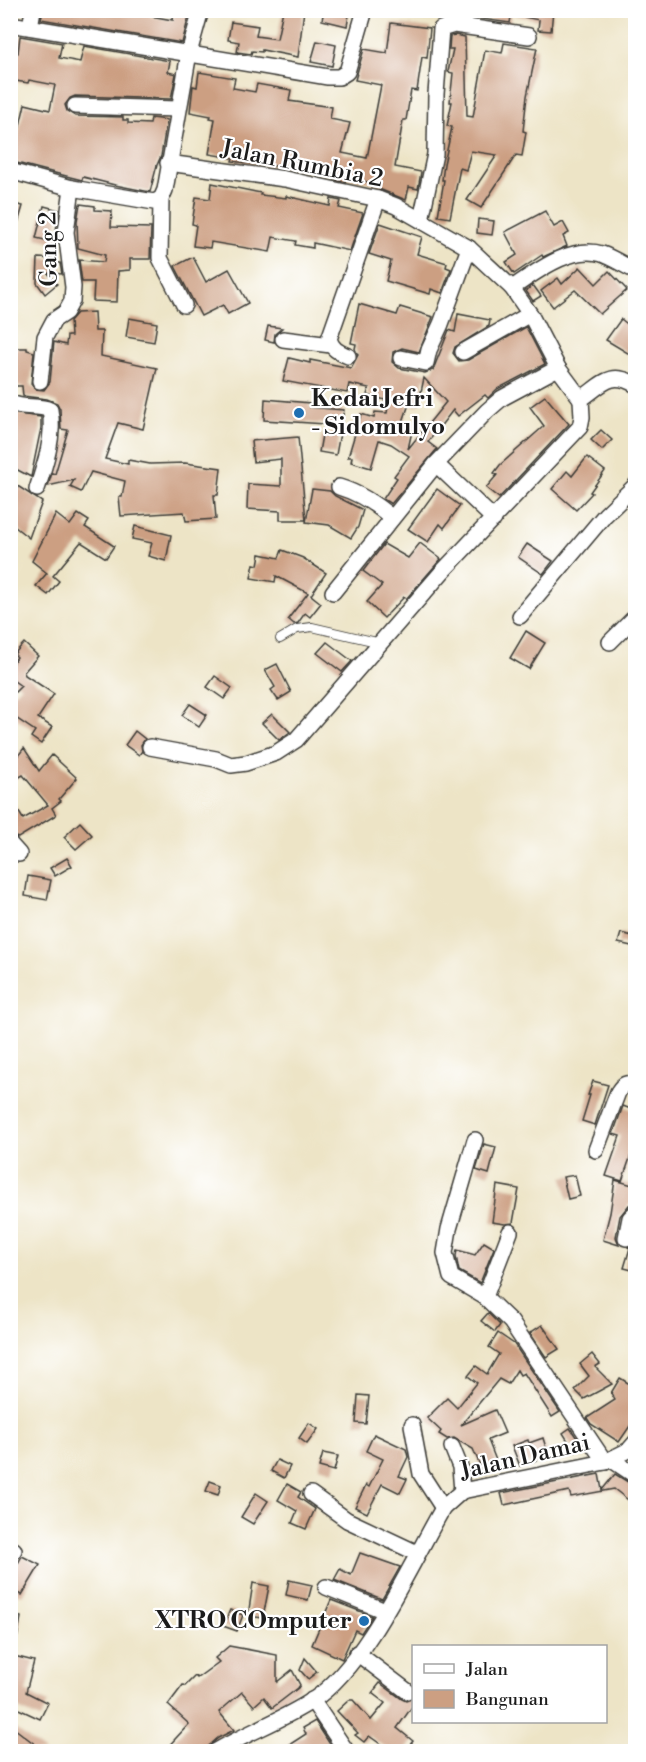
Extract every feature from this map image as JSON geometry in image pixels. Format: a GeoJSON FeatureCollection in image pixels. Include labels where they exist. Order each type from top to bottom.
{"type":"FeatureCollection","features":[{"type":"Feature","properties":{"kind":"street"},"geometry":{"type":"LineString","coordinates":[[30,27],[33,10]]}},
{"type":"Feature","properties":{"kind":"street"},"geometry":{"type":"LineString","coordinates":[[184,305],[160,258],[161,200],[165,190],[189,53],[201,10]]}},
{"type":"Feature","properties":{"kind":"street"},"geometry":{"type":"LineString","coordinates":[[10,24],[339,77],[347,72],[365,10]]}},
{"type":"Feature","properties":{"kind":"street"},"geometry":{"type":"LineString","coordinates":[[421,220],[435,154],[436,94],[441,28],[454,25],[529,36]]}},
{"type":"Feature","properties":{"kind":"street"},"geometry":{"type":"LineString","coordinates":[[75,106],[178,109]]}},
{"type":"Feature","properties":{"kind":"street","name":"Jalan Rumbia 2"},"geometry":{"type":"LineString","coordinates":[[168,163],[285,179],[378,199],[421,220],[469,248],[512,288],[530,314],[558,368],[581,399]]}},
{"type":"Feature","properties":{"kind":"street"},"geometry":{"type":"LineString","coordinates":[[10,171],[72,188],[154,202],[161,200]]}},
{"type":"Feature","properties":{"kind":"street","name":"Gang 2"},"geometry":{"type":"LineString","coordinates":[[40,381],[42,353],[49,327],[54,320],[70,308],[73,287],[66,232],[72,188]]}},
{"type":"Feature","properties":{"kind":"street"},"geometry":{"type":"LineString","coordinates":[[348,356],[336,350],[329,339],[378,199]]}},
{"type":"Feature","properties":{"kind":"street"},"geometry":{"type":"LineString","coordinates":[[401,358],[426,363],[469,248]]}},
{"type":"Feature","properties":{"kind":"street"},"geometry":{"type":"LineString","coordinates":[[512,288],[536,272],[565,258],[585,252],[601,254],[636,271]]}},
{"type":"Feature","properties":{"kind":"street"},"geometry":{"type":"LineString","coordinates":[[463,352],[530,314]]}},
{"type":"Feature","properties":{"kind":"street"},"geometry":{"type":"LineString","coordinates":[[283,339],[331,345]]}},
{"type":"Feature","properties":{"kind":"street"},"geometry":{"type":"LineString","coordinates":[[333,592],[436,464],[502,398],[558,368]]}},
{"type":"Feature","properties":{"kind":"street"},"geometry":{"type":"LineString","coordinates":[[150,747],[216,759],[231,765],[246,763],[276,753],[296,740],[442,572],[580,427],[581,399],[611,379],[621,377],[636,385]]}},
{"type":"Feature","properties":{"kind":"street"},"geometry":{"type":"LineString","coordinates":[[10,402],[18,406],[36,406],[50,410],[51,433],[37,489]]}},
{"type":"Feature","properties":{"kind":"street"},"geometry":{"type":"LineString","coordinates":[[436,464],[494,519]]}},
{"type":"Feature","properties":{"kind":"street"},"geometry":{"type":"LineString","coordinates":[[520,616],[605,516],[636,485]]}},
{"type":"Feature","properties":{"kind":"street"},"geometry":{"type":"LineString","coordinates":[[339,487],[350,490],[379,507],[392,518]]}},
{"type":"Feature","properties":{"kind":"street"},"geometry":{"type":"LineString","coordinates":[[610,642],[636,616]]}},
{"type":"Feature","properties":{"kind":"street"},"geometry":{"type":"LineString","coordinates":[[596,1150],[622,1085],[628,1083],[636,1085]]}},
{"type":"Feature","properties":{"kind":"street"},"geometry":{"type":"LineString","coordinates":[[475,1140],[449,1229],[445,1253],[451,1277],[485,1297],[511,1322],[609,1461],[636,1476]]}},
{"type":"Feature","properties":{"kind":"street"},"geometry":{"type":"LineString","coordinates":[[626,1238],[630,1218],[636,1212]]}},
{"type":"Feature","properties":{"kind":"street"},"geometry":{"type":"LineString","coordinates":[[485,1297],[510,1232]]}},
{"type":"Feature","properties":{"kind":"street"},"geometry":{"type":"LineString","coordinates":[[412,1425],[421,1474],[443,1508]]}},
{"type":"Feature","properties":{"kind":"street","name":"Jalan Damai"},"geometry":{"type":"LineString","coordinates":[[215,1752],[233,1747],[312,1700],[348,1667],[386,1611],[443,1508],[462,1491],[609,1461],[629,1450],[636,1442]]}},
{"type":"Feature","properties":{"kind":"street"},"geometry":{"type":"LineString","coordinates":[[452,1447],[460,1467],[462,1491]]}},
{"type":"Feature","properties":{"kind":"street"},"geometry":{"type":"LineString","coordinates":[[311,1494],[347,1520],[417,1553]]}},
{"type":"Feature","properties":{"kind":"street"},"geometry":{"type":"LineString","coordinates":[[326,1587],[386,1611]]}},
{"type":"Feature","properties":{"kind":"street"},"geometry":{"type":"LineString","coordinates":[[357,1653],[407,1690]]}},
{"type":"Feature","properties":{"kind":"street"},"geometry":{"type":"LineString","coordinates":[[312,1700],[347,1752]]}},
{"type":"Feature","properties":{"kind":"lane"},"geometry":{"type":"LineString","coordinates":[[280,639],[297,629],[312,627],[381,643]]}},
{"type":"Feature","properties":{"kind":"building"},"geometry":{"type":"Polygon","coordinates":[[[43,10],[151,10],[150,16],[173,20],[174,10],[190,12],[182,43],[41,19],[43,10]]]}},
{"type":"Feature","properties":{"kind":"building"},"geometry":{"type":"Polygon","coordinates":[[[283,10],[304,10],[298,57],[262,50],[262,52],[252,51],[251,54],[237,52],[239,42],[228,40],[231,22],[258,26],[256,36],[277,39],[283,10]]]}},
{"type":"Feature","properties":{"kind":"building"},"geometry":{"type":"Polygon","coordinates":[[[324,10],[350,10],[347,26],[322,20],[324,10]]]}},
{"type":"Feature","properties":{"kind":"building"},"geometry":{"type":"Polygon","coordinates":[[[447,10],[512,10],[510,23],[455,15],[447,17],[447,10]]]}},
{"type":"Feature","properties":{"kind":"building"},"geometry":{"type":"Polygon","coordinates":[[[515,10],[553,10],[551,31],[538,30],[539,20],[514,15],[515,10]]]}},
{"type":"Feature","properties":{"kind":"building"},"geometry":{"type":"Polygon","coordinates":[[[391,23],[430,28],[427,58],[422,57],[417,91],[411,90],[395,167],[421,172],[418,189],[409,187],[406,200],[379,189],[380,184],[346,178],[345,182],[335,180],[336,173],[232,161],[233,158],[209,154],[215,119],[210,118],[211,116],[190,112],[193,86],[197,87],[199,72],[235,78],[233,88],[255,92],[257,84],[291,90],[289,101],[332,107],[330,119],[350,123],[342,153],[367,158],[381,85],[355,80],[364,49],[387,53],[391,23]]]}},
{"type":"Feature","properties":{"kind":"building"},"geometry":{"type":"Polygon","coordinates":[[[20,36],[62,43],[59,58],[80,62],[84,46],[170,61],[168,72],[176,74],[171,99],[75,96],[70,98],[65,105],[67,111],[75,116],[123,117],[123,120],[128,120],[128,123],[150,124],[151,118],[167,120],[161,156],[150,192],[83,177],[82,180],[13,162],[15,155],[11,154],[13,144],[16,144],[25,104],[50,110],[55,85],[29,80],[28,83],[10,80],[10,52],[18,53],[20,36]]]}},
{"type":"Feature","properties":{"kind":"building"},"geometry":{"type":"Polygon","coordinates":[[[450,36],[465,37],[467,116],[473,117],[485,50],[502,53],[504,43],[537,48],[527,96],[523,131],[526,132],[522,156],[516,155],[481,208],[467,200],[497,155],[471,151],[466,170],[460,168],[450,218],[438,216],[444,180],[442,180],[444,164],[452,127],[447,126],[452,102],[450,102],[453,73],[448,72],[453,49],[449,49],[450,36]]]}},
{"type":"Feature","properties":{"kind":"building"},"geometry":{"type":"Polygon","coordinates":[[[317,41],[336,45],[332,66],[311,62],[317,41]]]}},
{"type":"Feature","properties":{"kind":"building"},"geometry":{"type":"Polygon","coordinates":[[[212,183],[261,193],[260,195],[286,198],[286,196],[330,206],[331,199],[341,201],[339,208],[363,213],[350,251],[313,243],[313,248],[295,245],[296,241],[273,237],[270,252],[211,242],[210,248],[193,246],[196,225],[192,224],[196,197],[210,199],[212,183]]]}},
{"type":"Feature","properties":{"kind":"building"},"geometry":{"type":"Polygon","coordinates":[[[10,203],[23,206],[13,240],[10,239],[10,203]]]}},
{"type":"Feature","properties":{"kind":"building"},"geometry":{"type":"Polygon","coordinates":[[[80,204],[95,206],[95,210],[112,211],[111,227],[151,228],[150,259],[130,259],[130,270],[118,271],[117,302],[93,301],[94,282],[82,282],[79,260],[104,262],[105,255],[78,248],[77,221],[80,204]]]}},
{"type":"Feature","properties":{"kind":"building"},"geometry":{"type":"Polygon","coordinates":[[[44,206],[59,210],[56,231],[58,243],[36,238],[44,206]]]}},
{"type":"Feature","properties":{"kind":"building"},"geometry":{"type":"Polygon","coordinates":[[[545,211],[554,227],[563,222],[569,233],[563,236],[567,246],[543,257],[542,255],[514,274],[506,262],[517,255],[505,232],[545,211]]]}},
{"type":"Feature","properties":{"kind":"building"},"geometry":{"type":"Polygon","coordinates":[[[478,219],[494,221],[492,235],[477,233],[478,219]]]}},
{"type":"Feature","properties":{"kind":"building"},"geometry":{"type":"Polygon","coordinates":[[[380,223],[422,237],[417,254],[447,263],[446,267],[451,269],[442,293],[431,289],[430,294],[386,281],[391,261],[369,254],[380,223]]]}},
{"type":"Feature","properties":{"kind":"building"},"geometry":{"type":"Polygon","coordinates":[[[193,257],[206,282],[229,269],[248,303],[228,314],[223,305],[201,316],[175,266],[193,257]]]}},
{"type":"Feature","properties":{"kind":"building"},"geometry":{"type":"Polygon","coordinates":[[[38,258],[55,259],[54,263],[60,263],[62,274],[48,273],[57,284],[45,294],[37,283],[38,258]]]}},
{"type":"Feature","properties":{"kind":"building"},"geometry":{"type":"Polygon","coordinates":[[[580,267],[596,284],[609,271],[627,290],[600,314],[575,290],[553,307],[541,291],[558,278],[562,284],[580,267]]]}},
{"type":"Feature","properties":{"kind":"building"},"geometry":{"type":"Polygon","coordinates":[[[533,285],[541,296],[533,301],[526,291],[533,285]]]}},
{"type":"Feature","properties":{"kind":"building"},"geometry":{"type":"Polygon","coordinates":[[[359,304],[397,315],[400,307],[433,317],[419,352],[402,348],[393,352],[392,362],[399,368],[425,373],[433,370],[449,330],[455,332],[458,314],[490,320],[489,326],[455,347],[453,353],[459,361],[468,360],[526,327],[545,364],[497,389],[488,398],[485,395],[458,416],[453,410],[428,442],[437,449],[391,504],[383,499],[397,478],[394,476],[409,456],[391,444],[379,440],[371,468],[351,462],[352,457],[348,457],[361,414],[374,418],[375,412],[387,413],[389,401],[367,395],[369,388],[349,384],[347,393],[283,381],[289,358],[351,368],[358,355],[355,349],[356,344],[351,343],[359,304]],[[424,378],[418,406],[409,404],[402,425],[412,431],[408,449],[446,402],[424,378]]]}},
{"type":"Feature","properties":{"kind":"building"},"geometry":{"type":"Polygon","coordinates":[[[94,312],[95,331],[102,331],[101,356],[157,368],[143,429],[118,423],[105,459],[128,464],[128,460],[150,464],[185,463],[221,468],[218,495],[214,495],[216,519],[186,521],[184,512],[121,516],[119,497],[122,497],[125,481],[91,472],[81,492],[70,487],[74,480],[48,486],[52,473],[55,474],[68,430],[61,429],[60,409],[57,403],[47,399],[23,396],[22,386],[10,386],[10,368],[14,368],[14,348],[27,348],[34,352],[31,384],[35,389],[44,390],[50,382],[54,342],[66,345],[67,336],[71,336],[70,321],[77,313],[94,312]]]}},
{"type":"Feature","properties":{"kind":"building"},"geometry":{"type":"Polygon","coordinates":[[[129,318],[157,323],[154,342],[126,337],[129,318]]]}},
{"type":"Feature","properties":{"kind":"building"},"geometry":{"type":"Polygon","coordinates":[[[621,319],[636,331],[636,358],[606,340],[621,319]]]}},
{"type":"Feature","properties":{"kind":"building"},"geometry":{"type":"Polygon","coordinates":[[[268,326],[282,328],[275,334],[274,342],[265,340],[268,326]]]}},
{"type":"Feature","properties":{"kind":"building"},"geometry":{"type":"Polygon","coordinates":[[[545,396],[569,424],[499,498],[486,488],[497,475],[494,473],[500,465],[544,426],[530,407],[545,396]]]}},
{"type":"Feature","properties":{"kind":"building"},"geometry":{"type":"Polygon","coordinates":[[[265,399],[310,403],[309,407],[344,410],[341,425],[264,420],[265,399]]]}},
{"type":"Feature","properties":{"kind":"building"},"geometry":{"type":"Polygon","coordinates":[[[10,413],[41,417],[41,428],[31,477],[10,466],[10,413]]]}},
{"type":"Feature","properties":{"kind":"building"},"geometry":{"type":"Polygon","coordinates":[[[601,430],[612,440],[602,450],[591,440],[601,430]]]}},
{"type":"Feature","properties":{"kind":"building"},"geometry":{"type":"Polygon","coordinates":[[[340,433],[336,455],[319,452],[322,435],[340,433]]]}},
{"type":"Feature","properties":{"kind":"building"},"geometry":{"type":"Polygon","coordinates":[[[298,437],[306,520],[280,520],[280,511],[247,509],[248,484],[281,486],[281,459],[253,462],[251,441],[298,437]]]}},
{"type":"Feature","properties":{"kind":"building"},"geometry":{"type":"Polygon","coordinates":[[[587,457],[605,471],[590,492],[592,493],[576,510],[552,489],[567,471],[572,476],[587,457]]]}},
{"type":"Feature","properties":{"kind":"building"},"geometry":{"type":"Polygon","coordinates":[[[10,481],[42,502],[29,538],[10,523],[10,481]]]}},
{"type":"Feature","properties":{"kind":"building"},"geometry":{"type":"Polygon","coordinates":[[[312,489],[330,491],[335,496],[363,510],[358,527],[351,538],[329,525],[306,522],[312,489]]]}},
{"type":"Feature","properties":{"kind":"building"},"geometry":{"type":"Polygon","coordinates":[[[437,489],[460,506],[444,528],[440,524],[428,542],[408,529],[437,489]]]}},
{"type":"Feature","properties":{"kind":"building"},"geometry":{"type":"Polygon","coordinates":[[[56,514],[70,525],[78,514],[89,521],[85,527],[114,546],[106,558],[81,542],[53,576],[59,581],[48,595],[36,586],[47,573],[32,561],[56,514]]]}},
{"type":"Feature","properties":{"kind":"building"},"geometry":{"type":"Polygon","coordinates":[[[135,526],[171,535],[166,561],[148,556],[152,543],[132,539],[135,526]]]}},
{"type":"Feature","properties":{"kind":"building"},"geometry":{"type":"Polygon","coordinates":[[[420,543],[441,559],[406,599],[404,597],[384,618],[367,602],[382,585],[363,571],[384,544],[408,558],[420,543]]]}},
{"type":"Feature","properties":{"kind":"building"},"geometry":{"type":"Polygon","coordinates":[[[527,544],[553,561],[543,574],[518,557],[527,544]]]}},
{"type":"Feature","properties":{"kind":"building"},"geometry":{"type":"Polygon","coordinates":[[[282,550],[303,558],[326,573],[311,595],[321,603],[310,617],[305,613],[298,623],[294,624],[288,619],[308,593],[276,576],[275,582],[251,578],[254,564],[258,565],[260,554],[279,558],[282,550]]]}},
{"type":"Feature","properties":{"kind":"building"},"geometry":{"type":"Polygon","coordinates":[[[526,631],[545,643],[529,669],[510,658],[526,631]]]}},
{"type":"Feature","properties":{"kind":"building"},"geometry":{"type":"Polygon","coordinates":[[[327,642],[352,661],[342,672],[317,653],[327,642]]]}},
{"type":"Feature","properties":{"kind":"building"},"geometry":{"type":"Polygon","coordinates":[[[24,643],[38,656],[24,672],[25,675],[54,694],[38,718],[52,727],[41,744],[31,737],[35,731],[10,714],[10,697],[21,686],[10,678],[10,666],[17,657],[14,654],[24,643]]]}},
{"type":"Feature","properties":{"kind":"building"},"geometry":{"type":"Polygon","coordinates":[[[277,664],[291,692],[278,700],[271,690],[275,687],[265,670],[277,664]]]}},
{"type":"Feature","properties":{"kind":"building"},"geometry":{"type":"Polygon","coordinates":[[[215,676],[232,688],[224,699],[207,687],[215,676]]]}},
{"type":"Feature","properties":{"kind":"building"},"geometry":{"type":"Polygon","coordinates":[[[190,704],[207,715],[199,727],[182,715],[190,704]]]}},
{"type":"Feature","properties":{"kind":"building"},"geometry":{"type":"Polygon","coordinates":[[[272,714],[290,732],[279,740],[262,723],[272,714]]]}},
{"type":"Feature","properties":{"kind":"building"},"geometry":{"type":"Polygon","coordinates":[[[135,731],[145,739],[139,755],[125,745],[135,731]]]}},
{"type":"Feature","properties":{"kind":"building"},"geometry":{"type":"Polygon","coordinates":[[[10,744],[18,756],[24,748],[39,771],[52,755],[77,778],[59,799],[61,801],[52,808],[56,815],[18,838],[10,835],[10,797],[23,819],[48,805],[23,775],[16,779],[10,768],[10,744]]]}},
{"type":"Feature","properties":{"kind":"building"},"geometry":{"type":"Polygon","coordinates":[[[80,822],[92,835],[76,849],[64,837],[80,822]]]}},
{"type":"Feature","properties":{"kind":"building"},"geometry":{"type":"Polygon","coordinates":[[[67,858],[72,866],[55,876],[50,868],[67,858]]]}},
{"type":"Feature","properties":{"kind":"building"},"geometry":{"type":"Polygon","coordinates":[[[28,876],[51,880],[47,900],[25,896],[28,876]]]}},
{"type":"Feature","properties":{"kind":"building"},"geometry":{"type":"Polygon","coordinates":[[[621,933],[636,937],[636,947],[618,943],[621,933]]]}},
{"type":"Feature","properties":{"kind":"building"},"geometry":{"type":"Polygon","coordinates":[[[593,1081],[608,1085],[595,1125],[582,1121],[593,1081]]]}},
{"type":"Feature","properties":{"kind":"building"},"geometry":{"type":"Polygon","coordinates":[[[623,1106],[636,1111],[636,1141],[622,1181],[606,1176],[620,1136],[613,1134],[623,1106]]]}},
{"type":"Feature","properties":{"kind":"building"},"geometry":{"type":"Polygon","coordinates":[[[484,1144],[496,1147],[489,1174],[476,1170],[484,1144]]]}},
{"type":"Feature","properties":{"kind":"building"},"geometry":{"type":"Polygon","coordinates":[[[575,1175],[580,1196],[568,1199],[563,1177],[575,1175]]]}},
{"type":"Feature","properties":{"kind":"building"},"geometry":{"type":"Polygon","coordinates":[[[615,1180],[636,1186],[636,1203],[629,1205],[620,1216],[616,1237],[619,1245],[603,1240],[615,1180]]]}},
{"type":"Feature","properties":{"kind":"building"},"geometry":{"type":"Polygon","coordinates":[[[497,1185],[519,1189],[513,1223],[492,1222],[497,1185]]]}},
{"type":"Feature","properties":{"kind":"building"},"geometry":{"type":"Polygon","coordinates":[[[636,1240],[636,1271],[624,1268],[630,1248],[628,1247],[636,1240]]]}},
{"type":"Feature","properties":{"kind":"building"},"geometry":{"type":"Polygon","coordinates":[[[484,1242],[494,1248],[480,1283],[459,1271],[456,1256],[457,1250],[475,1255],[484,1242]]]}},
{"type":"Feature","properties":{"kind":"building"},"geometry":{"type":"Polygon","coordinates":[[[488,1313],[500,1325],[495,1332],[481,1321],[488,1313]]]}},
{"type":"Feature","properties":{"kind":"building"},"geometry":{"type":"Polygon","coordinates":[[[542,1325],[559,1349],[546,1357],[530,1333],[542,1325]]]}},
{"type":"Feature","properties":{"kind":"building"},"geometry":{"type":"Polygon","coordinates":[[[498,1333],[514,1344],[560,1412],[552,1417],[524,1373],[520,1375],[517,1370],[508,1384],[499,1379],[461,1425],[495,1410],[505,1433],[488,1440],[499,1468],[484,1474],[473,1449],[454,1438],[447,1439],[439,1434],[441,1431],[427,1418],[447,1398],[457,1408],[477,1383],[468,1376],[476,1366],[487,1374],[499,1354],[489,1347],[498,1333]]]}},
{"type":"Feature","properties":{"kind":"building"},"geometry":{"type":"Polygon","coordinates":[[[592,1354],[600,1364],[595,1367],[612,1384],[584,1399],[575,1390],[589,1376],[580,1364],[592,1354]]]}},
{"type":"Feature","properties":{"kind":"building"},"geometry":{"type":"Polygon","coordinates":[[[620,1378],[636,1388],[636,1425],[632,1423],[619,1442],[591,1424],[587,1418],[615,1400],[611,1393],[620,1378]]]}},
{"type":"Feature","properties":{"kind":"building"},"geometry":{"type":"Polygon","coordinates":[[[358,1395],[369,1396],[366,1424],[356,1423],[358,1395]]]}},
{"type":"Feature","properties":{"kind":"building"},"geometry":{"type":"Polygon","coordinates":[[[309,1423],[318,1429],[307,1444],[299,1438],[309,1423]]]}},
{"type":"Feature","properties":{"kind":"building"},"geometry":{"type":"Polygon","coordinates":[[[570,1428],[583,1447],[575,1452],[563,1433],[570,1428]]]}},
{"type":"Feature","properties":{"kind":"building"},"geometry":{"type":"Polygon","coordinates":[[[374,1434],[406,1449],[408,1457],[399,1476],[407,1479],[400,1493],[382,1484],[367,1513],[355,1507],[366,1485],[369,1487],[383,1459],[366,1451],[374,1434]]]}},
{"type":"Feature","properties":{"kind":"building"},"geometry":{"type":"Polygon","coordinates":[[[543,1438],[548,1454],[520,1466],[512,1446],[528,1440],[529,1443],[543,1438]]]}},
{"type":"Feature","properties":{"kind":"building"},"geometry":{"type":"Polygon","coordinates":[[[323,1453],[338,1456],[334,1471],[319,1467],[323,1453]]]}},
{"type":"Feature","properties":{"kind":"building"},"geometry":{"type":"Polygon","coordinates":[[[277,1460],[290,1466],[284,1478],[271,1471],[277,1460]]]}},
{"type":"Feature","properties":{"kind":"building"},"geometry":{"type":"Polygon","coordinates":[[[599,1474],[602,1490],[615,1474],[636,1487],[636,1506],[614,1489],[571,1497],[569,1491],[504,1505],[501,1493],[599,1474]]]}},
{"type":"Feature","properties":{"kind":"building"},"geometry":{"type":"Polygon","coordinates":[[[210,1481],[221,1485],[218,1495],[206,1491],[210,1481]]]}},
{"type":"Feature","properties":{"kind":"building"},"geometry":{"type":"Polygon","coordinates":[[[287,1484],[301,1492],[298,1497],[315,1509],[306,1529],[292,1523],[297,1511],[278,1500],[287,1484]]]}},
{"type":"Feature","properties":{"kind":"building"},"geometry":{"type":"Polygon","coordinates":[[[256,1493],[268,1501],[253,1524],[241,1517],[256,1493]]]}},
{"type":"Feature","properties":{"kind":"building"},"geometry":{"type":"Polygon","coordinates":[[[360,1553],[400,1567],[382,1599],[334,1580],[340,1569],[351,1575],[360,1553]]]}},
{"type":"Feature","properties":{"kind":"building"},"geometry":{"type":"Polygon","coordinates":[[[22,1556],[40,1565],[22,1595],[17,1593],[10,1603],[10,1578],[22,1556]]]}},
{"type":"Feature","properties":{"kind":"building"},"geometry":{"type":"Polygon","coordinates":[[[289,1580],[312,1585],[308,1600],[286,1595],[289,1580]]]}},
{"type":"Feature","properties":{"kind":"building"},"geometry":{"type":"Polygon","coordinates":[[[253,1583],[269,1586],[263,1618],[248,1616],[253,1583]]]}},
{"type":"Feature","properties":{"kind":"building"},"geometry":{"type":"Polygon","coordinates":[[[331,1600],[372,1616],[361,1633],[355,1630],[342,1659],[312,1645],[331,1600]]]}},
{"type":"Feature","properties":{"kind":"building"},"geometry":{"type":"Polygon","coordinates":[[[230,1610],[243,1615],[237,1631],[223,1626],[230,1610]]]}},
{"type":"Feature","properties":{"kind":"building"},"geometry":{"type":"Polygon","coordinates":[[[10,1614],[21,1617],[15,1650],[10,1650],[10,1614]]]}},
{"type":"Feature","properties":{"kind":"building"},"geometry":{"type":"Polygon","coordinates":[[[229,1646],[277,1655],[277,1682],[292,1670],[300,1685],[272,1708],[264,1697],[254,1706],[242,1692],[219,1712],[234,1730],[218,1738],[202,1752],[163,1752],[189,1724],[168,1705],[183,1685],[185,1686],[195,1676],[197,1678],[219,1662],[215,1658],[229,1646]]]}},
{"type":"Feature","properties":{"kind":"building"},"geometry":{"type":"Polygon","coordinates":[[[10,1655],[34,1661],[26,1692],[48,1703],[40,1719],[10,1705],[10,1655]]]}},
{"type":"Feature","properties":{"kind":"building"},"geometry":{"type":"Polygon","coordinates":[[[305,1658],[317,1672],[308,1679],[300,1670],[305,1658]]]}},
{"type":"Feature","properties":{"kind":"building"},"geometry":{"type":"Polygon","coordinates":[[[380,1683],[406,1701],[412,1699],[412,1707],[397,1728],[413,1741],[404,1752],[392,1752],[369,1736],[364,1742],[355,1735],[358,1733],[337,1711],[349,1700],[353,1700],[371,1720],[385,1703],[372,1693],[380,1683]]]}},
{"type":"Feature","properties":{"kind":"building"},"geometry":{"type":"Polygon","coordinates":[[[315,1721],[335,1752],[278,1752],[306,1734],[303,1728],[315,1721]]]}},
{"type":"Feature","properties":{"kind":"building"},"geometry":{"type":"Polygon","coordinates":[[[10,1725],[45,1752],[10,1752],[10,1725]]]}},
{"type":"Feature","properties":{"kind":"place","name":"Kedai Jefri - Sidomulyo"},"geometry":{"type":"Point","coordinates":[299,413]}},
{"type":"Feature","properties":{"kind":"place","name":"XTRO COmputer"},"geometry":{"type":"Point","coordinates":[364,1621]}}]}
